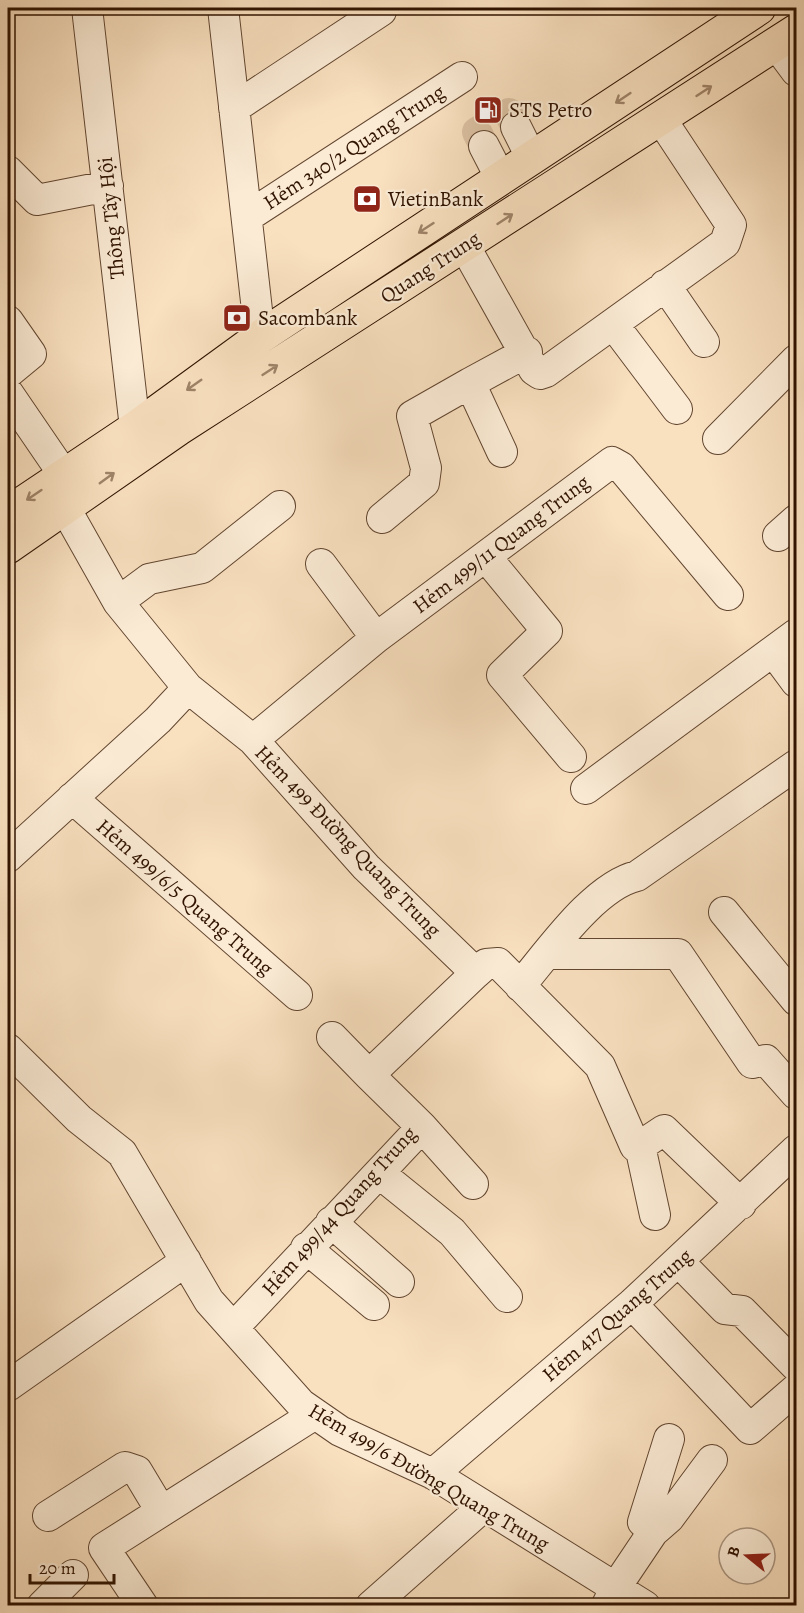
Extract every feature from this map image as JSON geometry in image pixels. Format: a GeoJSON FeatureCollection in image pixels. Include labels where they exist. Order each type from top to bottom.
{"type":"FeatureCollection","features":[{"type":"Feature","properties":{"kind":"main road"},"geometry":{"type":"LineString","coordinates":[[752,9],[786,38]]}},
{"type":"Feature","properties":{"kind":"main road","name":"Quang Trung"},"geometry":{"type":"LineString","coordinates":[[8,547],[65,508],[140,440],[260,338],[531,159],[752,9]]}},
{"type":"Feature","properties":{"kind":"main road","name":"Quang Trung"},"geometry":{"type":"LineString","coordinates":[[8,513],[64,475],[140,440],[464,245],[786,38]]}},
{"type":"Feature","properties":{"kind":"street","name":"Thông Tây Hội"},"geometry":{"type":"LineString","coordinates":[[87,8],[140,440]]}},
{"type":"Feature","properties":{"kind":"street"},"geometry":{"type":"LineString","coordinates":[[223,8],[260,338]]}},
{"type":"Feature","properties":{"kind":"street"},"geometry":{"type":"LineString","coordinates":[[234,108],[381,11],[381,8]]}},
{"type":"Feature","properties":{"kind":"street"},"geometry":{"type":"LineString","coordinates":[[786,38],[796,71]]}},
{"type":"Feature","properties":{"kind":"street","name":"Hẻm 340/2 Quang Trung"},"geometry":{"type":"LineString","coordinates":[[247,217],[462,77]]}},
{"type":"Feature","properties":{"kind":"street"},"geometry":{"type":"LineString","coordinates":[[464,245],[527,352],[534,370],[540,374],[546,372],[725,243],[731,225],[661,119]]}},
{"type":"Feature","properties":{"kind":"street"},"geometry":{"type":"LineString","coordinates":[[516,127],[531,159]]}},
{"type":"Feature","properties":{"kind":"street"},"geometry":{"type":"LineString","coordinates":[[484,146],[501,179]]}},
{"type":"Feature","properties":{"kind":"street"},"geometry":{"type":"LineString","coordinates":[[8,174],[37,200],[108,186]]}},
{"type":"Feature","properties":{"kind":"street"},"geometry":{"type":"LineString","coordinates":[[665,285],[704,342]]}},
{"type":"Feature","properties":{"kind":"street"},"geometry":{"type":"LineString","coordinates":[[8,321],[32,354],[8,373]]}},
{"type":"Feature","properties":{"kind":"street"},"geometry":{"type":"LineString","coordinates":[[613,324],[677,409]]}},
{"type":"Feature","properties":{"kind":"street"},"geometry":{"type":"LineString","coordinates":[[382,518],[424,483],[426,468],[412,417],[527,352]]}},
{"type":"Feature","properties":{"kind":"street"},"geometry":{"type":"LineString","coordinates":[[718,439],[796,360]]}},
{"type":"Feature","properties":{"kind":"street"},"geometry":{"type":"LineString","coordinates":[[470,383],[502,452]]}},
{"type":"Feature","properties":{"kind":"street"},"geometry":{"type":"LineString","coordinates":[[8,394],[64,475]]}},
{"type":"Feature","properties":{"kind":"street","name":"Hẻm 499/11 Quang Trung"},"geometry":{"type":"LineString","coordinates":[[253,740],[376,638],[612,462],[621,467],[728,596]]}},
{"type":"Feature","properties":{"kind":"street"},"geometry":{"type":"LineString","coordinates":[[118,602],[149,579],[202,568],[280,506]]}},
{"type":"Feature","properties":{"kind":"street","name":"Hẻm 499 Đường Quang Trung"},"geometry":{"type":"LineString","coordinates":[[65,508],[118,602],[188,687],[253,740],[366,867],[476,973]]}},
{"type":"Feature","properties":{"kind":"street"},"geometry":{"type":"LineString","coordinates":[[486,557],[548,631],[502,675],[571,757]]}},
{"type":"Feature","properties":{"kind":"street"},"geometry":{"type":"LineString","coordinates":[[321,564],[376,638]]}},
{"type":"Feature","properties":{"kind":"street"},"geometry":{"type":"LineString","coordinates":[[586,789],[785,643],[796,682]]}},
{"type":"Feature","properties":{"kind":"street"},"geometry":{"type":"LineString","coordinates":[[8,857],[158,720],[188,687]]}},
{"type":"Feature","properties":{"kind":"street"},"geometry":{"type":"LineString","coordinates":[[520,986],[584,912],[615,884],[637,876],[796,765]]}},
{"type":"Feature","properties":{"kind":"street","name":"Hẻm 499/6/5 Quang Trung"},"geometry":{"type":"LineString","coordinates":[[72,798],[297,995]]}},
{"type":"Feature","properties":{"kind":"street"},"geometry":{"type":"LineString","coordinates":[[724,912],[796,1000]]}},
{"type":"Feature","properties":{"kind":"street"},"geometry":{"type":"LineString","coordinates":[[548,954],[678,954],[752,1063],[765,1060],[796,1094]]}},
{"type":"Feature","properties":{"kind":"street"},"geometry":{"type":"LineString","coordinates":[[369,1075],[486,964],[498,963],[600,1066],[632,1142],[652,1138],[741,1204]]}},
{"type":"Feature","properties":{"kind":"street","name":"Hẻm 499/44 Quang Trung"},"geometry":{"type":"LineString","coordinates":[[235,1326],[422,1126],[332,1036]]}},
{"type":"Feature","properties":{"kind":"street","name":"Hẻm 499/6 Đường Quang Trung"},"geometry":{"type":"LineString","coordinates":[[8,1049],[79,1119],[122,1153],[210,1301],[235,1326],[301,1404],[340,1431],[433,1474],[484,1506],[611,1596],[645,1605]]}},
{"type":"Feature","properties":{"kind":"street"},"geometry":{"type":"LineString","coordinates":[[422,1126],[473,1184]]}},
{"type":"Feature","properties":{"kind":"street"},"geometry":{"type":"LineString","coordinates":[[652,1138],[655,1215]]}},
{"type":"Feature","properties":{"kind":"street","name":"Hẻm 417 Quang Trung"},"geometry":{"type":"LineString","coordinates":[[433,1474],[632,1305],[796,1150]]}},
{"type":"Feature","properties":{"kind":"street"},"geometry":{"type":"LineString","coordinates":[[379,1173],[452,1232],[507,1297]]}},
{"type":"Feature","properties":{"kind":"street"},"geometry":{"type":"LineString","coordinates":[[331,1222],[399,1282]]}},
{"type":"Feature","properties":{"kind":"street"},"geometry":{"type":"LineString","coordinates":[[306,1248],[374,1305]]}},
{"type":"Feature","properties":{"kind":"street"},"geometry":{"type":"LineString","coordinates":[[8,1386],[186,1262]]}},
{"type":"Feature","properties":{"kind":"street"},"geometry":{"type":"LineString","coordinates":[[679,1262],[725,1309],[742,1311],[796,1366]]}},
{"type":"Feature","properties":{"kind":"street"},"geometry":{"type":"LineString","coordinates":[[632,1305],[750,1429],[796,1389]]}},
{"type":"Feature","properties":{"kind":"street"},"geometry":{"type":"LineString","coordinates":[[143,1605],[104,1548],[315,1414]]}},
{"type":"Feature","properties":{"kind":"street"},"geometry":{"type":"LineString","coordinates":[[653,1532],[643,1522],[669,1439]]}},
{"type":"Feature","properties":{"kind":"street"},"geometry":{"type":"LineString","coordinates":[[611,1596],[653,1532],[669,1518],[712,1460]]}},
{"type":"Feature","properties":{"kind":"street"},"geometry":{"type":"LineString","coordinates":[[48,1516],[125,1467],[137,1471],[161,1510]]}},
{"type":"Feature","properties":{"kind":"street"},"geometry":{"type":"LineString","coordinates":[[371,1605],[484,1506]]}},
{"type":"Feature","properties":{"kind":"street"},"geometry":{"type":"LineString","coordinates":[[42,1605],[73,1575]]}},
{"type":"Feature","properties":{"kind":"tunnel"},"geometry":{"type":"LineString","coordinates":[[484,146],[477,132],[509,113],[516,127]]}},
{"type":"Feature","properties":{"kind":"place","name":"STS Petro"},"geometry":{"type":"Point","coordinates":[488,110]}},
{"type":"Feature","properties":{"kind":"place","name":"VietinBank"},"geometry":{"type":"Point","coordinates":[367,199]}},
{"type":"Feature","properties":{"kind":"place","name":"Sacombank"},"geometry":{"type":"Point","coordinates":[237,318]}}]}
